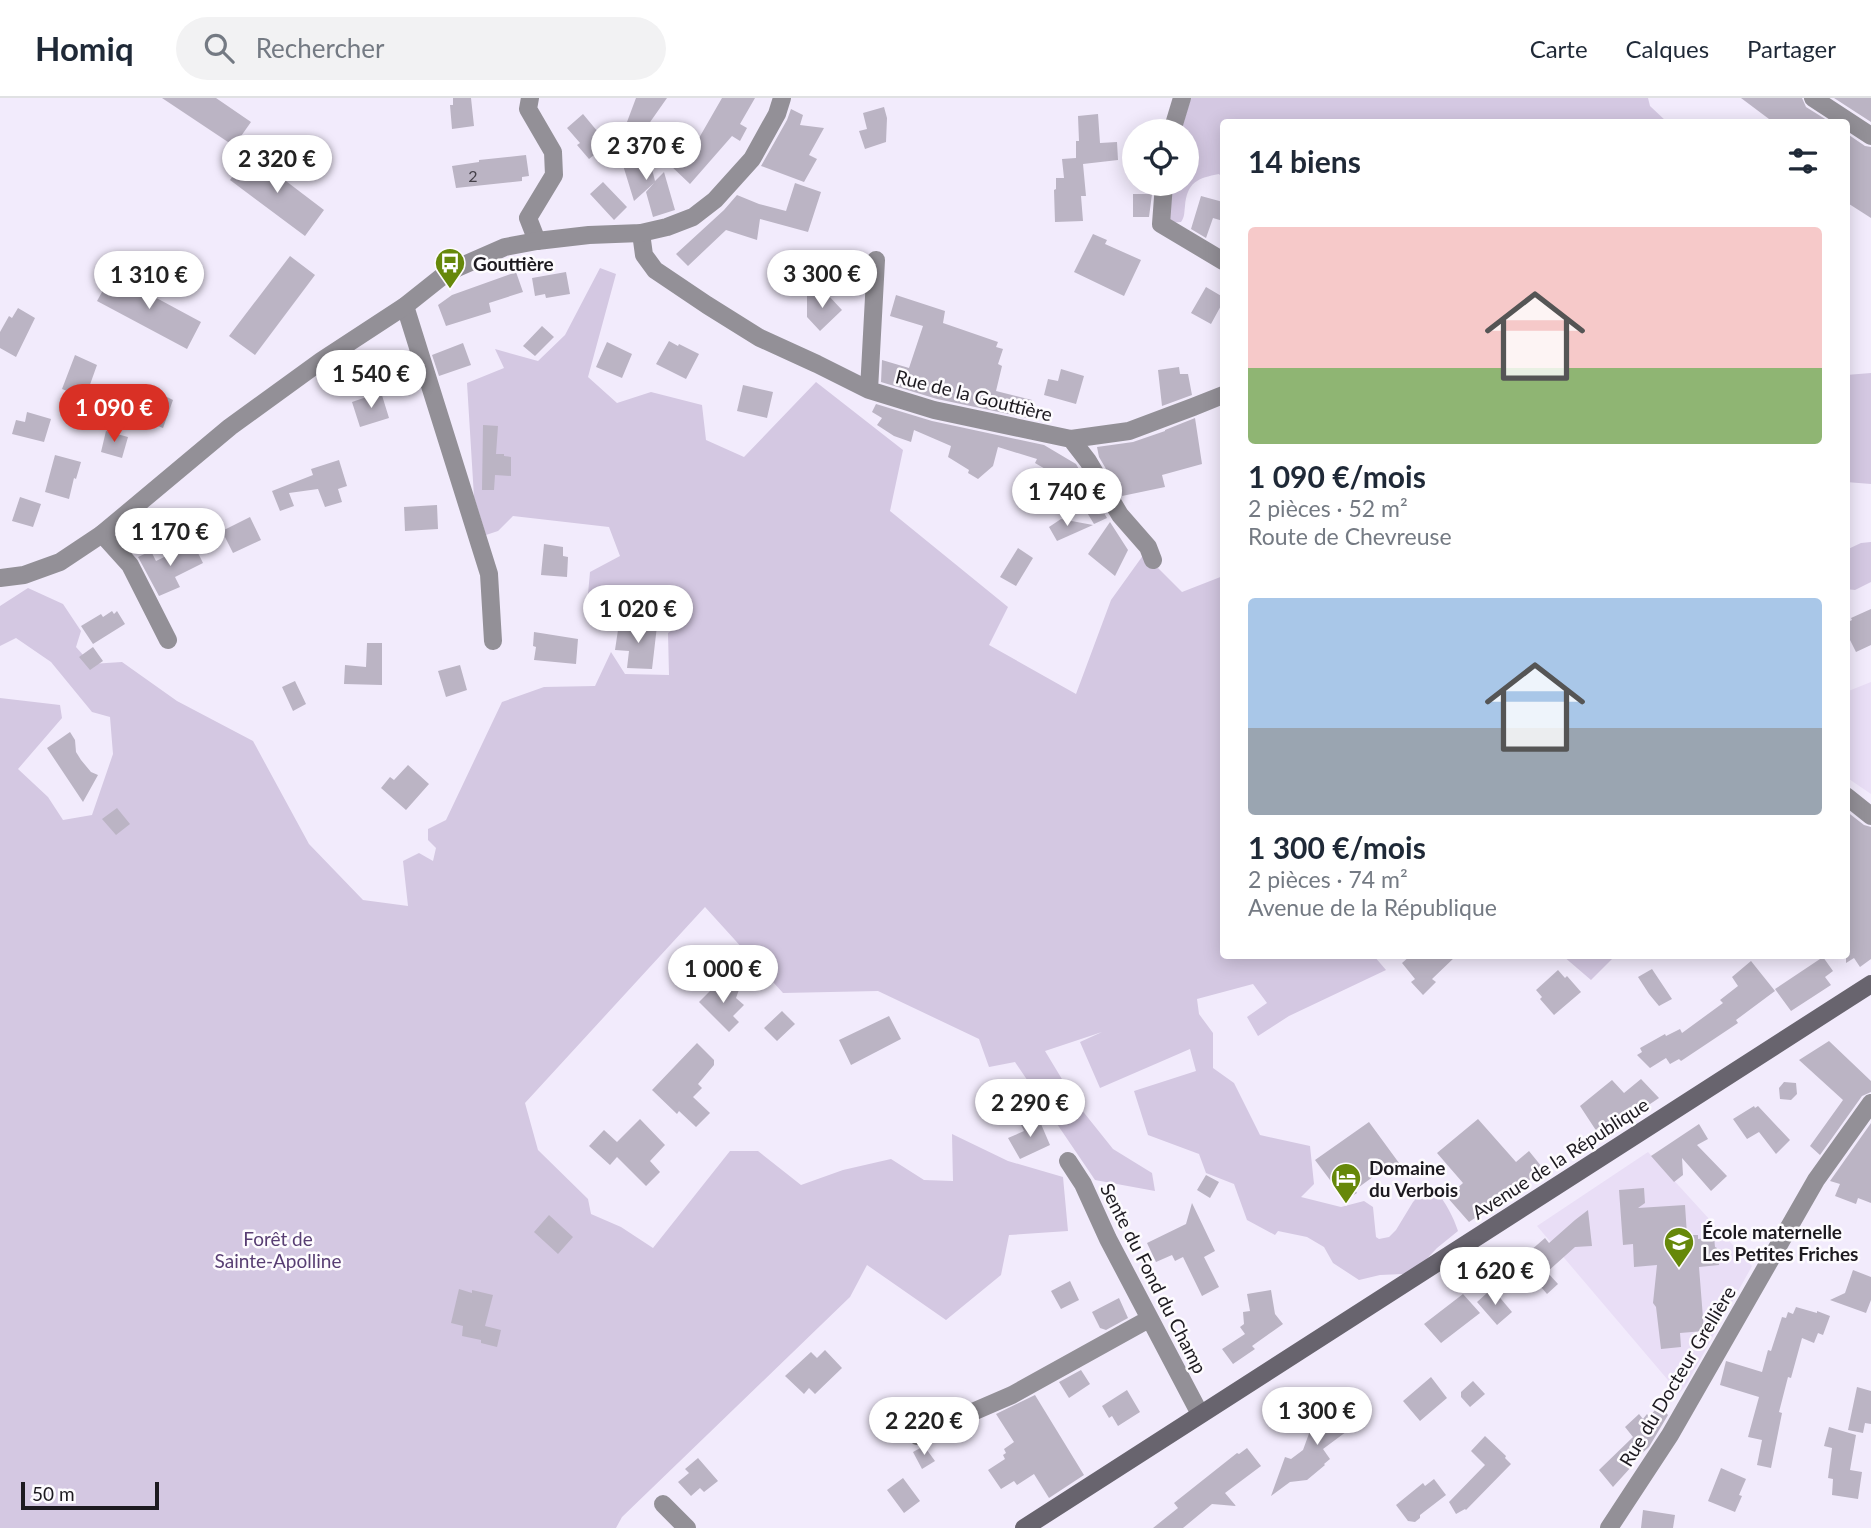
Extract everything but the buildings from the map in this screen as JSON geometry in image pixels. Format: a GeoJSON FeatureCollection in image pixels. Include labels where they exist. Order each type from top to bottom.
{"type":"FeatureCollection","features":[{"type":"Feature","properties":{"kind":"main road","name":"Avenue de la République"},"geometry":{"type":"LineString","coordinates":[[1024,1528],[1871,984]]}},
{"type":"Feature","properties":{"kind":"street"},"geometry":{"type":"LineString","coordinates":[[530,98],[528,108],[553,152],[554,175],[528,218],[537,241]]}},
{"type":"Feature","properties":{"kind":"street"},"geometry":{"type":"LineString","coordinates":[[0,578],[24,575],[60,562],[102,534],[240,420],[459,267],[505,247],[589,235],[641,233],[693,217],[715,201],[752,159],[777,114],[782,98]]}},
{"type":"Feature","properties":{"kind":"street"},"geometry":{"type":"LineString","coordinates":[[1176,119],[1182,98]]}},
{"type":"Feature","properties":{"kind":"street"},"geometry":{"type":"LineString","coordinates":[[1813,98],[1845,119]]}},
{"type":"Feature","properties":{"kind":"street"},"geometry":{"type":"LineString","coordinates":[[1850,122],[1871,136]]}},
{"type":"Feature","properties":{"kind":"street"},"geometry":{"type":"LineString","coordinates":[[1163,196],[1161,224],[1220,259]]}},
{"type":"Feature","properties":{"kind":"street","name":"Rue de la Gouttière"},"geometry":{"type":"LineString","coordinates":[[641,233],[644,255],[655,270],[760,338],[869,390],[934,410],[1071,439],[1129,430],[1220,396]]}},
{"type":"Feature","properties":{"kind":"street"},"geometry":{"type":"LineString","coordinates":[[869,390],[876,260]]}},
{"type":"Feature","properties":{"kind":"street"},"geometry":{"type":"LineString","coordinates":[[405,306],[489,574],[494,640]]}},
{"type":"Feature","properties":{"kind":"street"},"geometry":{"type":"LineString","coordinates":[[1071,439],[1088,461],[1120,515],[1148,547],[1153,560]]}},
{"type":"Feature","properties":{"kind":"street"},"geometry":{"type":"LineString","coordinates":[[102,534],[130,565],[168,640]]}},
{"type":"Feature","properties":{"kind":"street"},"geometry":{"type":"LineString","coordinates":[[1850,799],[1871,816]]}},
{"type":"Feature","properties":{"kind":"street","name":"Rue du Docteur Grellière"},"geometry":{"type":"LineString","coordinates":[[1609,1528],[1670,1435],[1816,1180],[1871,1103]]}},
{"type":"Feature","properties":{"kind":"street","name":"Sente du Fond du Champ"},"geometry":{"type":"LineString","coordinates":[[1068,1161],[1083,1184],[1108,1239],[1199,1415]]}},
{"type":"Feature","properties":{"kind":"street"},"geometry":{"type":"LineString","coordinates":[[917,1436],[1012,1395],[1149,1319]]}},
{"type":"Feature","properties":{"kind":"street"},"geometry":{"type":"LineString","coordinates":[[663,1504],[687,1528]]}},
{"type":"Feature","properties":{"kind":"shaded area"},"geometry":{"type":"Polygon","coordinates":[[[1871,682],[1871,794],[1850,780],[1850,690],[1871,682]]]}},
{"type":"Feature","properties":{"kind":"shaded area"},"geometry":{"type":"Polygon","coordinates":[[[1648,1152],[1752,1266],[1685,1387],[1679,1393],[1537,1226],[1648,1152]]]}},
{"type":"Feature","properties":{"kind":"green space"},"geometry":{"type":"Polygon","coordinates":[[[1191,98],[1648,98],[1650,106],[1664,119],[1220,119],[1220,175],[1199,180],[1199,119],[1185,119],[1191,98]]]}},
{"type":"Feature","properties":{"kind":"green space"},"geometry":{"type":"Polygon","coordinates":[[[1170,196],[1187,196],[1181,222],[1169,223],[1170,196]]]}},
{"type":"Feature","properties":{"kind":"green space","name":"Forêt de Sainte-Apolline"},"geometry":{"type":"Polygon","coordinates":[[[600,268],[616,274],[588,377],[617,403],[651,392],[702,405],[706,440],[744,457],[816,382],[903,450],[890,511],[1008,607],[989,645],[1076,694],[1111,600],[1144,554],[1182,592],[1220,577],[1220,959],[1377,959],[1386,970],[1289,1016],[1258,1036],[1247,1017],[1267,1003],[1253,984],[1197,999],[1199,1014],[1213,1033],[1213,1068],[1234,1083],[1260,1135],[1310,1146],[1314,1184],[1301,1197],[1341,1207],[1364,1201],[1373,1207],[1376,1237],[1379,1239],[1389,1237],[1396,1230],[1413,1202],[1424,1190],[1436,1191],[1449,1210],[1458,1231],[1418,1268],[1403,1274],[1380,1275],[1359,1280],[1333,1263],[1324,1247],[1307,1237],[1278,1231],[1275,1235],[1247,1220],[1234,1184],[1206,1173],[1199,1154],[1148,1135],[1134,1091],[1196,1071],[1190,1049],[1100,1088],[1080,1042],[1102,1032],[1045,1051],[1077,1104],[1113,1149],[1152,1173],[1155,1191],[1095,1180],[1015,1062],[989,1067],[979,1039],[878,991],[783,993],[705,907],[525,1103],[538,1150],[588,1199],[591,1214],[621,1227],[653,1248],[730,1151],[758,1151],[801,1185],[843,1170],[891,1159],[924,1180],[953,1181],[952,1134],[1008,1161],[1063,1177],[1068,1231],[1009,1235],[1001,1275],[946,1320],[867,1265],[850,1297],[622,1517],[616,1528],[0,1528],[0,698],[60,705],[62,718],[18,769],[48,797],[63,820],[92,815],[113,754],[110,717],[92,712],[51,662],[16,638],[0,646],[0,606],[28,588],[63,604],[81,631],[76,647],[91,664],[122,662],[177,701],[253,741],[309,844],[363,900],[408,906],[403,861],[419,853],[433,861],[436,848],[428,840],[428,829],[446,820],[502,702],[544,687],[595,686],[611,652],[625,674],[669,675],[668,633],[681,624],[677,609],[648,607],[637,596],[617,618],[598,621],[588,594],[590,572],[620,556],[609,527],[513,516],[498,531],[486,535],[474,497],[467,383],[504,368],[495,349],[538,361],[565,335],[600,268]]]}},
{"type":"Feature","properties":{"kind":"green space"},"geometry":{"type":"Polygon","coordinates":[[[1871,373],[1871,484],[1850,482],[1850,375],[1871,373]]]}},
{"type":"Feature","properties":{"kind":"green space"},"geometry":{"type":"Polygon","coordinates":[[[1871,542],[1871,582],[1855,590],[1850,589],[1850,548],[1871,542]]]}},
{"type":"Feature","properties":{"kind":"green space"},"geometry":{"type":"Polygon","coordinates":[[[1566,959],[1612,959],[1591,980],[1566,959]]]}},
{"type":"Feature","properties":{"kind":"place","name":"Gouttière"},"geometry":{"type":"Point","coordinates":[450,290]}},
{"type":"Feature","properties":{"kind":"place","name":"Domaine du Verbois"},"geometry":{"type":"Point","coordinates":[1346,1205]}},
{"type":"Feature","properties":{"kind":"place","name":"École maternelle Les Petites Friches"},"geometry":{"type":"Point","coordinates":[1679,1269]}}]}
